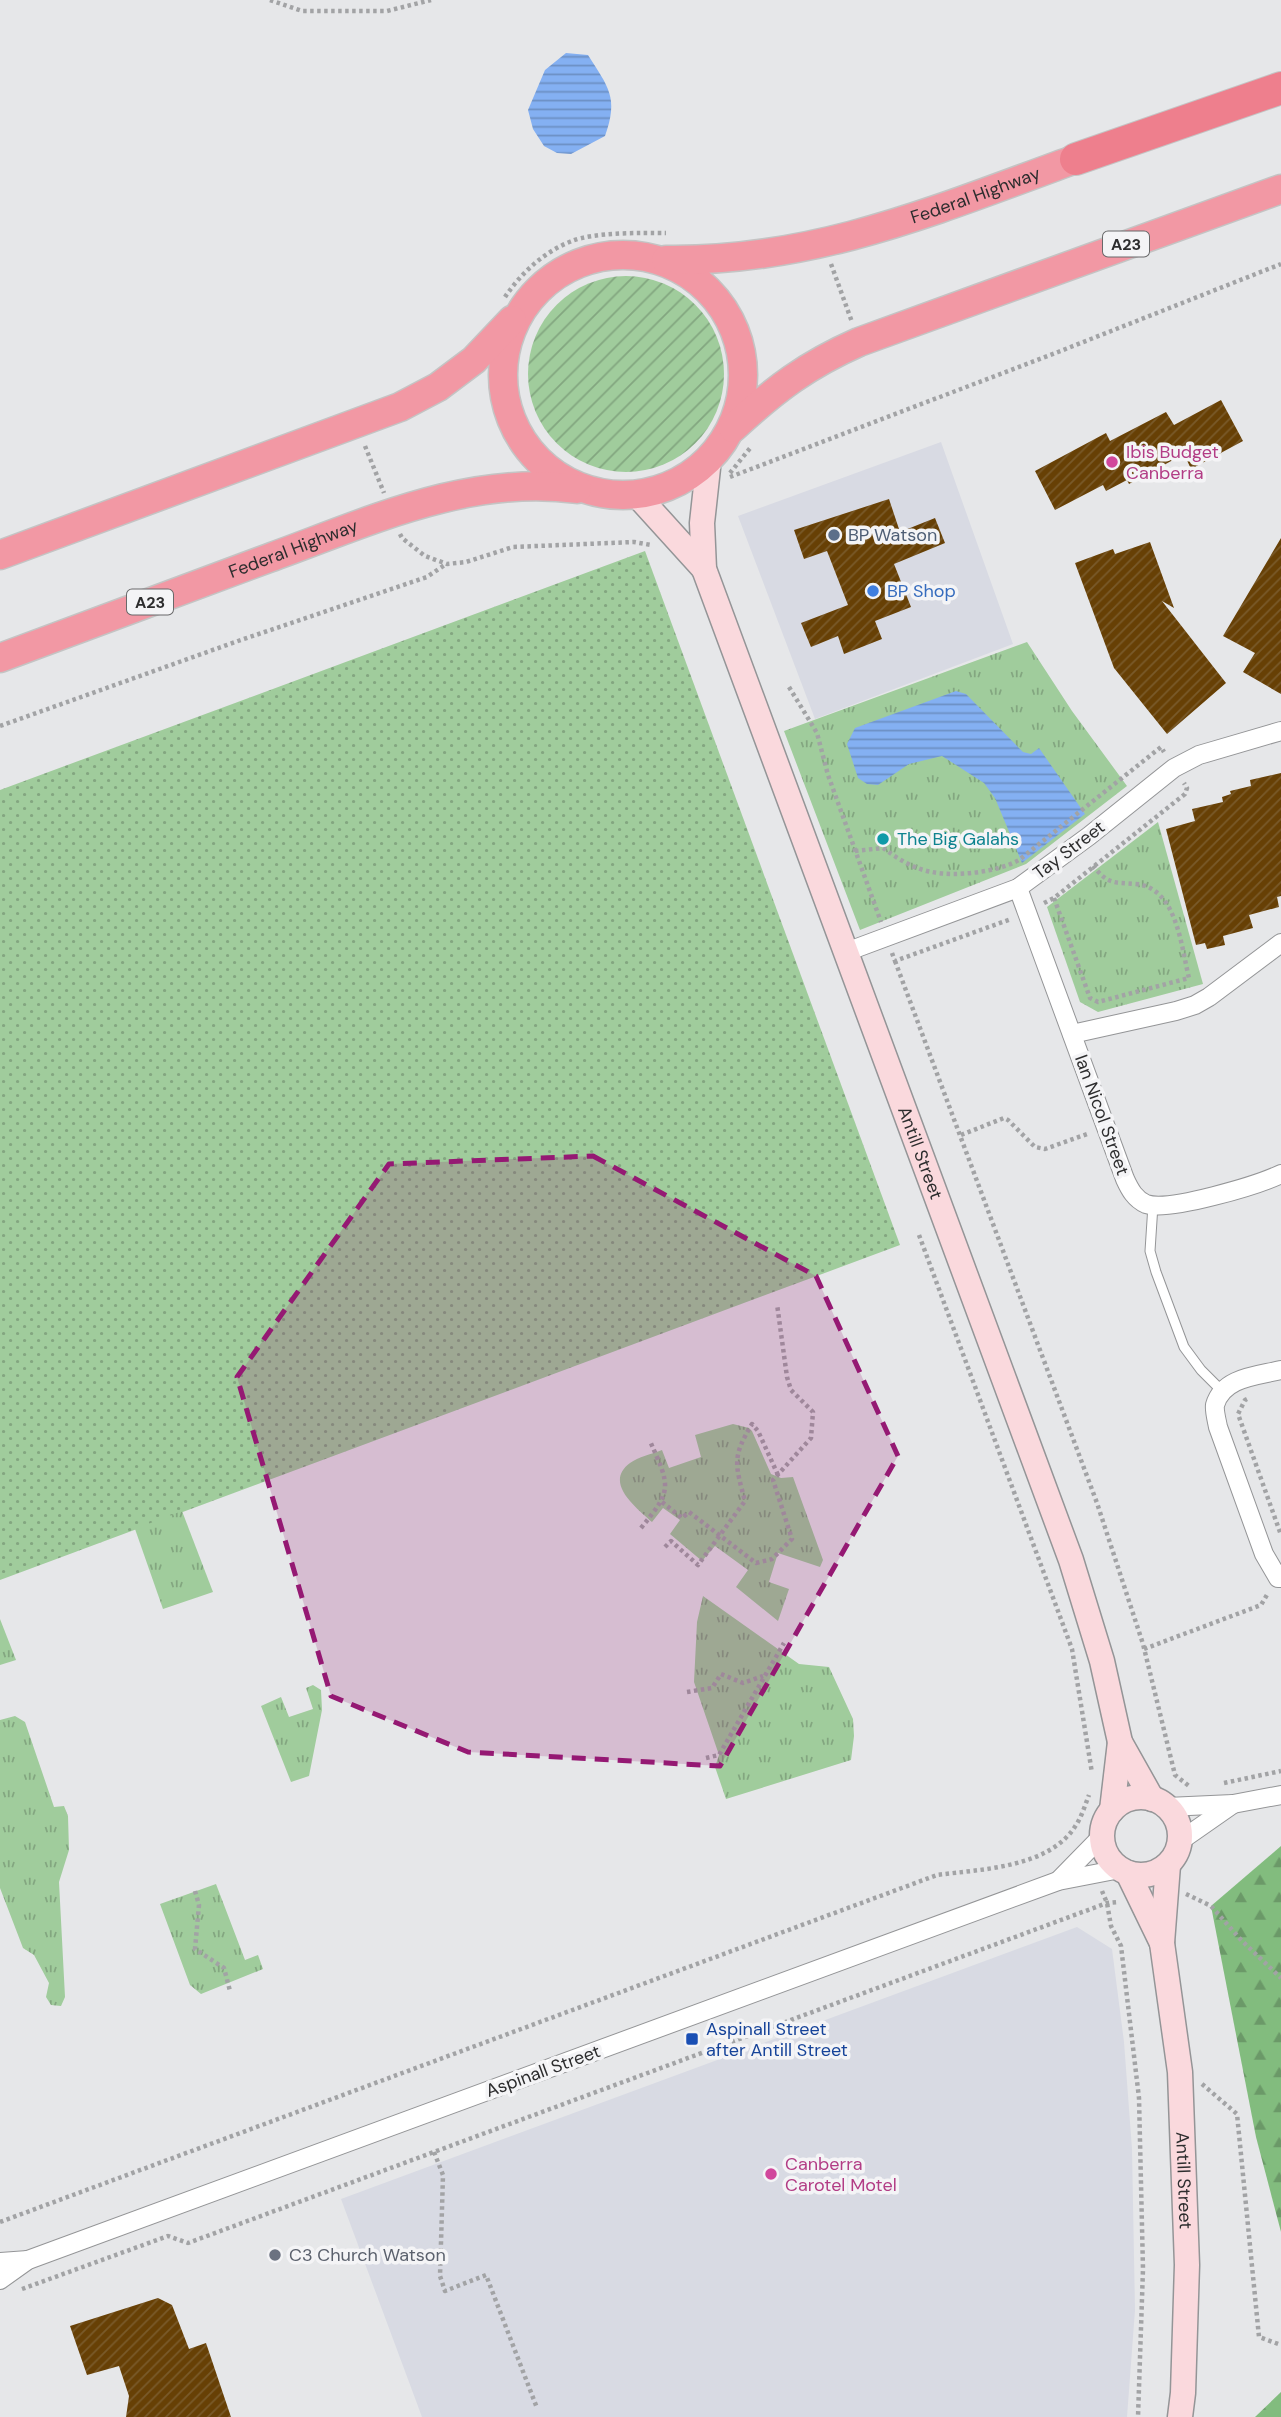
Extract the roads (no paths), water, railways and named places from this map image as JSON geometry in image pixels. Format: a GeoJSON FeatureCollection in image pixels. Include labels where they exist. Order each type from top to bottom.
{"type":"FeatureCollection","features":[{"type":"Feature","properties":{"kind":"highway","name":"Federal Highway"},"geometry":{"type":"LineString","coordinates":[[660,260],[738,258],[824,244],[913,218],[1281,88]]}},
{"type":"Feature","properties":{"kind":"highway","name":"A23"},"geometry":{"type":"LineString","coordinates":[[729,433],[769,395],[796,375],[859,342],[1008,286],[1281,190]]}},
{"type":"Feature","properties":{"kind":"highway","name":"A23"},"geometry":{"type":"LineString","coordinates":[[0,555],[400,407],[438,387],[474,360],[512,305],[581,262],[619,255],[660,260],[681,269],[699,281],[728,314],[741,349],[743,393],[718,469],[636,494],[597,492],[576,485],[542,463],[519,435],[511,419],[503,382],[503,362],[512,305]]}},
{"type":"Feature","properties":{"kind":"highway","name":"Federal Highway"},"geometry":{"type":"LineString","coordinates":[[0,658],[397,526],[431,501],[514,485],[553,486],[597,492]]}},
{"type":"Feature","properties":{"kind":"main road","name":"Antill Street"},"geometry":{"type":"LineString","coordinates":[[718,469],[702,523],[704,569],[1071,1560],[1102,1661],[1120,1742],[1112,1810]]}},
{"type":"Feature","properties":{"kind":"main road","name":"Antill Street"},"geometry":{"type":"LineString","coordinates":[[636,494],[704,569]]}},
{"type":"Feature","properties":{"kind":"main road","name":"Antill Street"},"geometry":{"type":"LineString","coordinates":[[1120,1742],[1159,1803]]}},
{"type":"Feature","properties":{"kind":"main road"},"geometry":{"type":"LineString","coordinates":[[1130,1799],[1159,1803],[1175,1817],[1180,1841],[1178,1850],[1168,1865],[1149,1875],[1124,1871],[1110,1860],[1104,1849],[1102,1836],[1107,1817],[1112,1810],[1130,1799]]}},
{"type":"Feature","properties":{"kind":"main road","name":"Antill Street"},"geometry":{"type":"LineString","coordinates":[[1168,1865],[1162,1943],[1180,2072],[1187,2265],[1180,2417]]}},
{"type":"Feature","properties":{"kind":"main road","name":"Antill Street"},"geometry":{"type":"LineString","coordinates":[[1124,1871],[1162,1943]]}},
{"type":"Feature","properties":{"kind":"street","name":"Tay Street"},"geometry":{"type":"LineString","coordinates":[[846,951],[1018,888],[1174,768],[1199,755],[1281,732]]}},
{"type":"Feature","properties":{"kind":"street","name":"Ian Nicol Street"},"geometry":{"type":"LineString","coordinates":[[1018,888],[1130,1190],[1135,1197],[1153,1205]]}},
{"type":"Feature","properties":{"kind":"street"},"geometry":{"type":"LineString","coordinates":[[1072,1034],[1176,1012],[1195,1005],[1281,943]]}},
{"type":"Feature","properties":{"kind":"street"},"geometry":{"type":"LineString","coordinates":[[1153,1205],[1180,1203],[1281,1174]]}},
{"type":"Feature","properties":{"kind":"street"},"geometry":{"type":"LineString","coordinates":[[1280,1578],[1264,1554],[1218,1427],[1214,1407],[1222,1391],[1233,1381],[1281,1370]]}},
{"type":"Feature","properties":{"kind":"street"},"geometry":{"type":"LineString","coordinates":[[1159,1803],[1233,1804],[1281,1795]]}},
{"type":"Feature","properties":{"kind":"street"},"geometry":{"type":"LineString","coordinates":[[1180,1841],[1233,1804]]}},
{"type":"Feature","properties":{"kind":"street","name":"Aspinall Street"},"geometry":{"type":"LineString","coordinates":[[1058,1881],[1102,1836]]}},
{"type":"Feature","properties":{"kind":"street","name":"Aspinall Street"},"geometry":{"type":"LineString","coordinates":[[0,2280],[28,2260],[1058,1881],[1124,1871]]}},
{"type":"Feature","properties":{"kind":"street","name":"Aspinall Street"},"geometry":{"type":"LineString","coordinates":[[0,2262],[28,2260]]}},
{"type":"Feature","properties":{"kind":"lane"},"geometry":{"type":"LineString","coordinates":[[1153,1205],[1150,1251],[1161,1285],[1184,1347],[1201,1370],[1222,1391]]}},
{"type":"Feature","properties":{"kind":"water"},"geometry":{"type":"Polygon","coordinates":[[[566,53],[588,55],[606,84],[611,102],[605,136],[571,154],[557,153],[544,146],[533,129],[528,110],[545,70],[566,53]]]}},
{"type":"Feature","properties":{"kind":"water"},"geometry":{"type":"Polygon","coordinates":[[[956,691],[966,694],[1023,752],[1031,754],[1039,748],[1085,814],[1022,863],[995,798],[984,783],[942,756],[909,764],[878,785],[867,784],[858,778],[847,744],[855,728],[956,691]]]}},
{"type":"Feature","properties":{"kind":"place","name":"Ibis Budget Canberra"},"geometry":{"type":"Point","coordinates":[1112,462]}},
{"type":"Feature","properties":{"kind":"place","name":"BP Watson"},"geometry":{"type":"Point","coordinates":[834,535]}},
{"type":"Feature","properties":{"kind":"place","name":"BP Shop"},"geometry":{"type":"Point","coordinates":[873,591]}},
{"type":"Feature","properties":{"kind":"place","name":"The Big Galahs"},"geometry":{"type":"Point","coordinates":[883,839]}},
{"type":"Feature","properties":{"kind":"place","name":"Aspinall Street after Antill Street"},"geometry":{"type":"Point","coordinates":[692,2039]}},
{"type":"Feature","properties":{"kind":"place","name":"Canberra Carotel Motel"},"geometry":{"type":"Point","coordinates":[771,2174]}},
{"type":"Feature","properties":{"kind":"place","name":"C3 Church Watson"},"geometry":{"type":"Point","coordinates":[275,2255]}}]}
